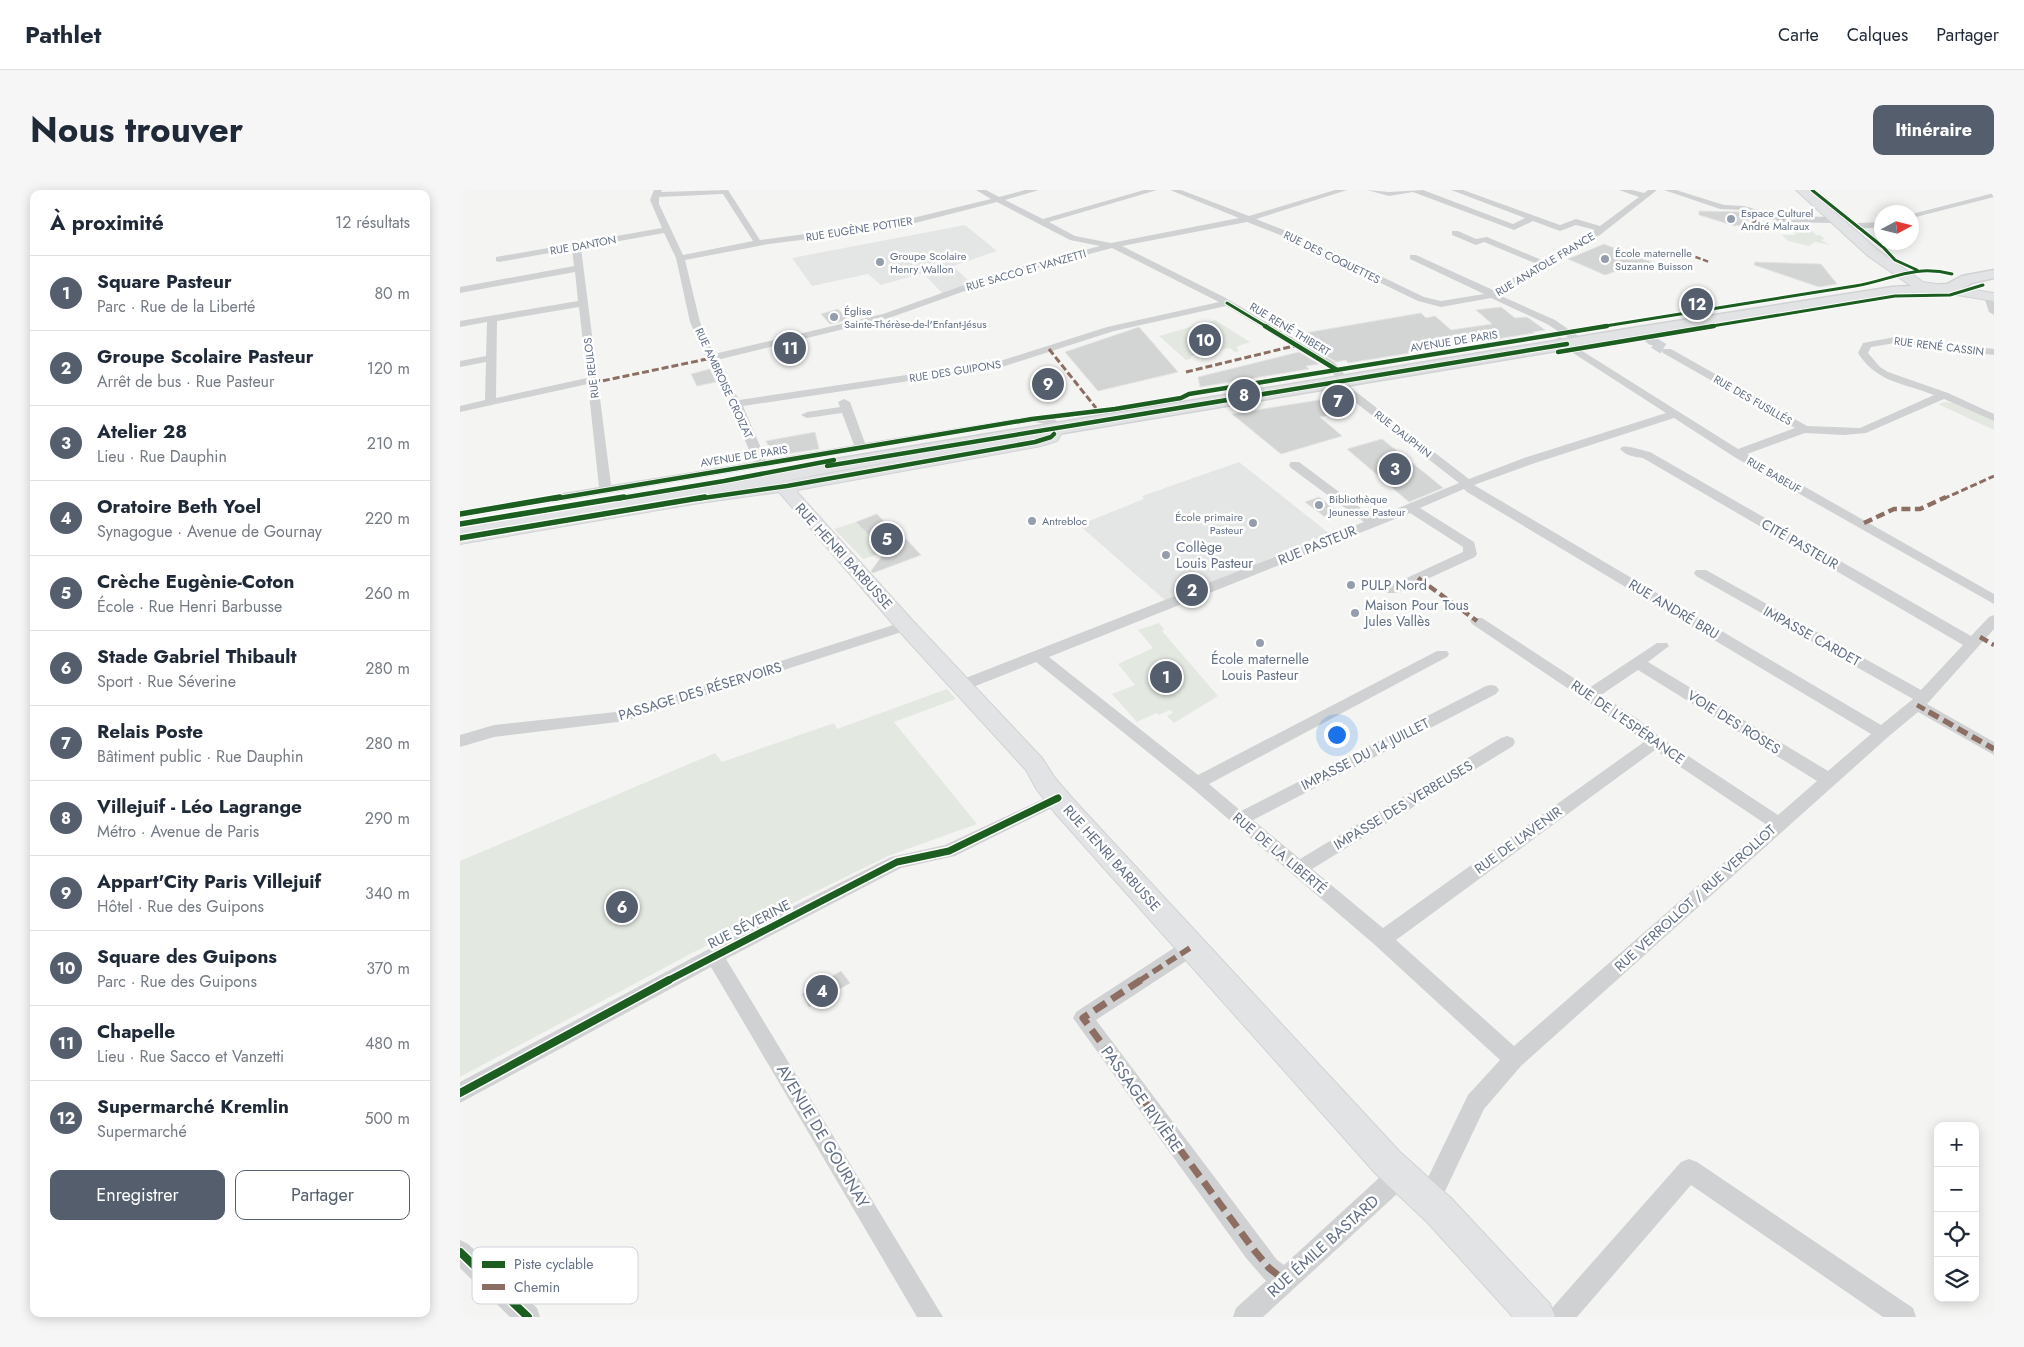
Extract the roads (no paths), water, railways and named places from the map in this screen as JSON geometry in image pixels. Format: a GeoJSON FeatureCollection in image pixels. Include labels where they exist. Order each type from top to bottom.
{"type":"FeatureCollection","features":[{"type":"Feature","properties":{"kind":"main road"},"geometry":{"type":"LineString","coordinates":[[1808,193],[1834,220],[1873,253],[1909,279]]}},
{"type":"Feature","properties":{"kind":"main road"},"geometry":{"type":"LineString","coordinates":[[1808,193],[1836,216],[1858,226],[1895,260],[1938,282],[1960,284],[1990,294]]}},
{"type":"Feature","properties":{"kind":"main road"},"geometry":{"type":"LineString","coordinates":[[1834,220],[1851,226],[1873,239]]}},
{"type":"Feature","properties":{"kind":"main road"},"geometry":{"type":"LineString","coordinates":[[1572,340],[1639,332],[1892,292],[1994,268]]}},
{"type":"Feature","properties":{"kind":"main road"},"geometry":{"type":"LineString","coordinates":[[1960,284],[1967,279],[1994,274]]}},
{"type":"Feature","properties":{"kind":"main road"},"geometry":{"type":"LineString","coordinates":[[1572,340],[1897,285],[1919,276],[1990,294]]}},
{"type":"Feature","properties":{"kind":"main road","name":"AVENUE DE PARIS"},"geometry":{"type":"LineString","coordinates":[[460,530],[742,483],[1054,426],[1572,340]]}},
{"type":"Feature","properties":{"kind":"main road","name":"AVENUE DE PARIS"},"geometry":{"type":"LineString","coordinates":[[460,538],[683,501],[787,486],[1043,441],[1051,437],[1054,426]]}},
{"type":"Feature","properties":{"kind":"main road","name":"AVENUE DE PARIS"},"geometry":{"type":"LineString","coordinates":[[460,524],[741,478],[829,461],[1054,426]]}},
{"type":"Feature","properties":{"kind":"main road","name":"RUE HENRI BARBUSSE"},"geometry":{"type":"LineString","coordinates":[[787,486],[788,492],[794,500],[906,626],[963,685],[1034,764],[1046,784],[1058,798],[1400,1174],[1554,1315]]}},
{"type":"Feature","properties":{"kind":"street","name":"RUE RENÉ THIBERT"},"geometry":{"type":"LineString","coordinates":[[980,190],[1073,238],[1112,245],[1227,303],[1330,364],[1341,378]]}},
{"type":"Feature","properties":{"kind":"street","name":"RUE EUGÈNE POTTIER"},"geometry":{"type":"LineString","coordinates":[[680,258],[758,243],[896,225],[1035,190]]}},
{"type":"Feature","properties":{"kind":"street"},"geometry":{"type":"LineString","coordinates":[[1042,222],[1153,190]]}},
{"type":"Feature","properties":{"kind":"street","name":"RUE DES COQUETTES"},"geometry":{"type":"LineString","coordinates":[[1174,190],[1288,235],[1428,302],[1441,304],[1492,294]]}},
{"type":"Feature","properties":{"kind":"street","name":"RUE SACCO ET VANZETTI"},"geometry":{"type":"LineString","coordinates":[[711,358],[886,316],[1004,274],[1112,245],[1249,219],[1342,190]]}},
{"type":"Feature","properties":{"kind":"street"},"geometry":{"type":"LineString","coordinates":[[1371,190],[1389,194],[1411,190]]}},
{"type":"Feature","properties":{"kind":"street"},"geometry":{"type":"LineString","coordinates":[[1416,190],[1514,227],[1533,218]]}},
{"type":"Feature","properties":{"kind":"street"},"geometry":{"type":"LineString","coordinates":[[1455,190],[1560,228],[1576,222],[1601,229]]}},
{"type":"Feature","properties":{"kind":"street"},"geometry":{"type":"LineString","coordinates":[[1623,190],[1645,196]]}},
{"type":"Feature","properties":{"kind":"street","name":"RUE ANATOLE FRANCE"},"geometry":{"type":"LineString","coordinates":[[1492,294],[1601,229],[1654,190]]}},
{"type":"Feature","properties":{"kind":"street"},"geometry":{"type":"LineString","coordinates":[[1668,190],[1723,207],[1744,208],[1779,219],[1834,220]]}},
{"type":"Feature","properties":{"kind":"street"},"geometry":{"type":"LineString","coordinates":[[657,192],[725,191],[758,243]]}},
{"type":"Feature","properties":{"kind":"street","name":"RUE AMBROISE CROIZAT"},"geometry":{"type":"LineString","coordinates":[[657,192],[655,204],[680,258],[695,322],[711,358],[736,404],[761,463]]}},
{"type":"Feature","properties":{"kind":"street"},"geometry":{"type":"LineString","coordinates":[[1919,214],[1994,195]]}},
{"type":"Feature","properties":{"kind":"street"},"geometry":{"type":"LineString","coordinates":[[1858,226],[1874,225]]}},
{"type":"Feature","properties":{"kind":"street","name":"RUE DANTON"},"geometry":{"type":"LineString","coordinates":[[499,259],[667,230]]}},
{"type":"Feature","properties":{"kind":"street"},"geometry":{"type":"LineString","coordinates":[[1455,233],[1476,242],[1484,239],[1544,264]]}},
{"type":"Feature","properties":{"kind":"street","name":"RUE REULOS"},"geometry":{"type":"LineString","coordinates":[[576,246],[605,490]]}},
{"type":"Feature","properties":{"kind":"street"},"geometry":{"type":"LineString","coordinates":[[1413,257],[1492,294]]}},
{"type":"Feature","properties":{"kind":"street"},"geometry":{"type":"LineString","coordinates":[[460,290],[579,268]]}},
{"type":"Feature","properties":{"kind":"street","name":"RUE ANATOLE FRANCE"},"geometry":{"type":"LineString","coordinates":[[1492,294],[1550,322],[1572,340]]}},
{"type":"Feature","properties":{"kind":"street"},"geometry":{"type":"LineString","coordinates":[[1990,294],[1994,312]]}},
{"type":"Feature","properties":{"kind":"street"},"geometry":{"type":"LineString","coordinates":[[460,324],[584,303]]}},
{"type":"Feature","properties":{"kind":"street","name":"RUE DES GUIPONS"},"geometry":{"type":"LineString","coordinates":[[736,404],[1002,364],[1111,329],[1227,303]]}},
{"type":"Feature","properties":{"kind":"street"},"geometry":{"type":"LineString","coordinates":[[490,402],[492,318]]}},
{"type":"Feature","properties":{"kind":"street"},"geometry":{"type":"LineString","coordinates":[[1639,332],[1654,343]]}},
{"type":"Feature","properties":{"kind":"street","name":"RUE BABEUF"},"geometry":{"type":"LineString","coordinates":[[1572,340],[1674,414],[1738,453],[1994,600]]}},
{"type":"Feature","properties":{"kind":"street","name":"RUE RENÉ CASSIN"},"geometry":{"type":"LineString","coordinates":[[1944,395],[1883,374],[1866,360],[1863,353],[1864,348],[1877,342],[1895,340],[1994,352]]}},
{"type":"Feature","properties":{"kind":"street","name":"RUE DES FUSILLÉS"},"geometry":{"type":"LineString","coordinates":[[1668,351],[1804,430]]}},
{"type":"Feature","properties":{"kind":"street"},"geometry":{"type":"LineString","coordinates":[[460,364],[491,358]]}},
{"type":"Feature","properties":{"kind":"street","name":"RUE DAUPHIN"},"geometry":{"type":"LineString","coordinates":[[1341,378],[1346,390],[1464,480],[1466,484]]}},
{"type":"Feature","properties":{"kind":"street"},"geometry":{"type":"LineString","coordinates":[[460,408],[593,380]]}},
{"type":"Feature","properties":{"kind":"street"},"geometry":{"type":"LineString","coordinates":[[1804,430],[1862,431],[1944,395],[1994,418]]}},
{"type":"Feature","properties":{"kind":"street"},"geometry":{"type":"LineString","coordinates":[[807,415],[845,406],[861,448]]}},
{"type":"Feature","properties":{"kind":"street","name":"RUE PASTEUR"},"geometry":{"type":"LineString","coordinates":[[963,685],[1373,523],[1466,484],[1528,461],[1674,414]]}},
{"type":"Feature","properties":{"kind":"street","name":"AVENUE DE PARIS"},"geometry":{"type":"LineString","coordinates":[[460,514],[1032,419],[1048,419],[1054,426]]}},
{"type":"Feature","properties":{"kind":"street","name":"RUE DES FUSILLÉS"},"geometry":{"type":"LineString","coordinates":[[1738,453],[1804,430]]}},
{"type":"Feature","properties":{"kind":"street","name":"CITÉ PASTEUR"},"geometry":{"type":"LineString","coordinates":[[1626,449],[1636,454],[1646,455],[1973,644]]}},
{"type":"Feature","properties":{"kind":"street"},"geometry":{"type":"LineString","coordinates":[[1295,465],[1373,523]]}},
{"type":"Feature","properties":{"kind":"street","name":"RUE ANDRÉ BRU"},"geometry":{"type":"LineString","coordinates":[[1466,484],[1470,489],[1882,733]]}},
{"type":"Feature","properties":{"kind":"street"},"geometry":{"type":"LineString","coordinates":[[1392,590],[1470,554],[1469,545],[1410,508]]}},
{"type":"Feature","properties":{"kind":"street","name":"IMPASSE CARDET"},"geometry":{"type":"LineString","coordinates":[[1701,573],[1920,702],[1994,749]]}},
{"type":"Feature","properties":{"kind":"street","name":"RUE VERROLLOT / RUE VEROLLOT"},"geometry":{"type":"LineString","coordinates":[[1429,1200],[1476,1102],[1514,1059],[1882,733],[1920,702],[1994,620]]}},
{"type":"Feature","properties":{"kind":"street","name":"RUE DE L'ESPÉRANCE"},"geometry":{"type":"LineString","coordinates":[[1477,621],[1633,724],[1655,742],[1779,824]]}},
{"type":"Feature","properties":{"kind":"street","name":"PASSAGE DES RÉSERVOIRS"},"geometry":{"type":"LineString","coordinates":[[460,741],[494,731],[626,716],[906,626]]}},
{"type":"Feature","properties":{"kind":"street"},"geometry":{"type":"LineString","coordinates":[[1590,696],[1662,646]]}},
{"type":"Feature","properties":{"kind":"street"},"geometry":{"type":"LineString","coordinates":[[1197,782],[1442,654]]}},
{"type":"Feature","properties":{"kind":"street","name":"RUE DE LA LIBERTÉ"},"geometry":{"type":"LineString","coordinates":[[1038,656],[1197,782],[1382,939],[1514,1059]]}},
{"type":"Feature","properties":{"kind":"street","name":"VOIE DES ROSES"},"geometry":{"type":"LineString","coordinates":[[1638,663],[1829,780]]}},
{"type":"Feature","properties":{"kind":"street","name":"IMPASSE DU 14 JUILLET"},"geometry":{"type":"LineString","coordinates":[[1240,819],[1491,690]]}},
{"type":"Feature","properties":{"kind":"street","name":"IMPASSE DES VERBEUSES"},"geometry":{"type":"LineString","coordinates":[[1298,869],[1508,742]]}},
{"type":"Feature","properties":{"kind":"street","name":"RUE DE L'AVENIR"},"geometry":{"type":"LineString","coordinates":[[1382,939],[1655,742]]}},
{"type":"Feature","properties":{"kind":"street","name":"RUE SÉVERINE"},"geometry":{"type":"LineString","coordinates":[[460,1093],[714,956],[897,862],[949,851],[1058,798]]}},
{"type":"Feature","properties":{"kind":"street","name":"PASSAGE RIVIÈRE"},"geometry":{"type":"LineString","coordinates":[[1192,946],[1083,1018],[1254,1250],[1284,1280]]}},
{"type":"Feature","properties":{"kind":"street","name":"AVENUE DE GOURNAY"},"geometry":{"type":"LineString","coordinates":[[714,956],[931,1317]]}},
{"type":"Feature","properties":{"kind":"street"},"geometry":{"type":"LineString","coordinates":[[1554,1315],[1689,1170],[1904,1317]]}},
{"type":"Feature","properties":{"kind":"street","name":"RUE ÉMILE BASTARD"},"geometry":{"type":"LineString","coordinates":[[1245,1317],[1400,1174]]}},
{"type":"Feature","properties":{"kind":"street"},"geometry":{"type":"LineString","coordinates":[[460,1252],[472,1263]]}},
{"type":"Feature","properties":{"kind":"street"},"geometry":{"type":"LineString","coordinates":[[514,1304],[528,1317]]}},
{"type":"Feature","properties":{"kind":"tunnel"},"geometry":{"type":"LineString","coordinates":[[1654,343],[1667,351]]}},
{"type":"Feature","properties":{"kind":"place","name":"Espace Culturel André Malraux"},"geometry":{"type":"Point","coordinates":[1731,219]}},
{"type":"Feature","properties":{"kind":"place","name":"École maternelle Suzanne Buisson"},"geometry":{"type":"Point","coordinates":[1605,259]}},
{"type":"Feature","properties":{"kind":"place","name":"Groupe Scolaire Henry Wallon"},"geometry":{"type":"Point","coordinates":[880,262]}},
{"type":"Feature","properties":{"kind":"place","name":"Supermarché Kremlin"},"geometry":{"type":"Point","coordinates":[1697,304]}},
{"type":"Feature","properties":{"kind":"place","name":"Église Sainte-Thérèse-de-l'Enfant-Jésus"},"geometry":{"type":"Point","coordinates":[834,317]}},
{"type":"Feature","properties":{"kind":"place","name":"Square des Guipons"},"geometry":{"type":"Point","coordinates":[1205,340]}},
{"type":"Feature","properties":{"kind":"place","name":"Chapelle"},"geometry":{"type":"Point","coordinates":[790,348]}},
{"type":"Feature","properties":{"kind":"place","name":"Appart'City Paris Villejuif"},"geometry":{"type":"Point","coordinates":[1048,384]}},
{"type":"Feature","properties":{"kind":"place","name":"Villejuif - Léo Lagrange"},"geometry":{"type":"Point","coordinates":[1244,395]}},
{"type":"Feature","properties":{"kind":"place","name":"Relais Poste"},"geometry":{"type":"Point","coordinates":[1338,401]}},
{"type":"Feature","properties":{"kind":"place","name":"Atelier 28"},"geometry":{"type":"Point","coordinates":[1395,469]}},
{"type":"Feature","properties":{"kind":"place","name":"Bibliothèque Jeunesse Pasteur"},"geometry":{"type":"Point","coordinates":[1319,505]}},
{"type":"Feature","properties":{"kind":"place","name":"Antrebloc"},"geometry":{"type":"Point","coordinates":[1032,521]}},
{"type":"Feature","properties":{"kind":"place","name":"École primaire Pasteur"},"geometry":{"type":"Point","coordinates":[1253,523]}},
{"type":"Feature","properties":{"kind":"place","name":"Crèche Eugènie-Coton"},"geometry":{"type":"Point","coordinates":[887,539]}},
{"type":"Feature","properties":{"kind":"place","name":"Collège Louis Pasteur"},"geometry":{"type":"Point","coordinates":[1166,555]}},
{"type":"Feature","properties":{"kind":"place","name":"PULP Nord"},"geometry":{"type":"Point","coordinates":[1351,585]}},
{"type":"Feature","properties":{"kind":"place","name":"Groupe Scolaire Pasteur"},"geometry":{"type":"Point","coordinates":[1192,590]}},
{"type":"Feature","properties":{"kind":"place","name":"Maison Pour Tous Jules Vallès"},"geometry":{"type":"Point","coordinates":[1355,613]}},
{"type":"Feature","properties":{"kind":"place","name":"École maternelle Louis Pasteur"},"geometry":{"type":"Point","coordinates":[1260,643]}},
{"type":"Feature","properties":{"kind":"place","name":"Square Pasteur"},"geometry":{"type":"Point","coordinates":[1166,677]}},
{"type":"Feature","properties":{"kind":"place","name":"Stade Gabriel Thibault"},"geometry":{"type":"Point","coordinates":[622,907]}},
{"type":"Feature","properties":{"kind":"place","name":"Oratoire Beth Yoel"},"geometry":{"type":"Point","coordinates":[822,991]}}]}
